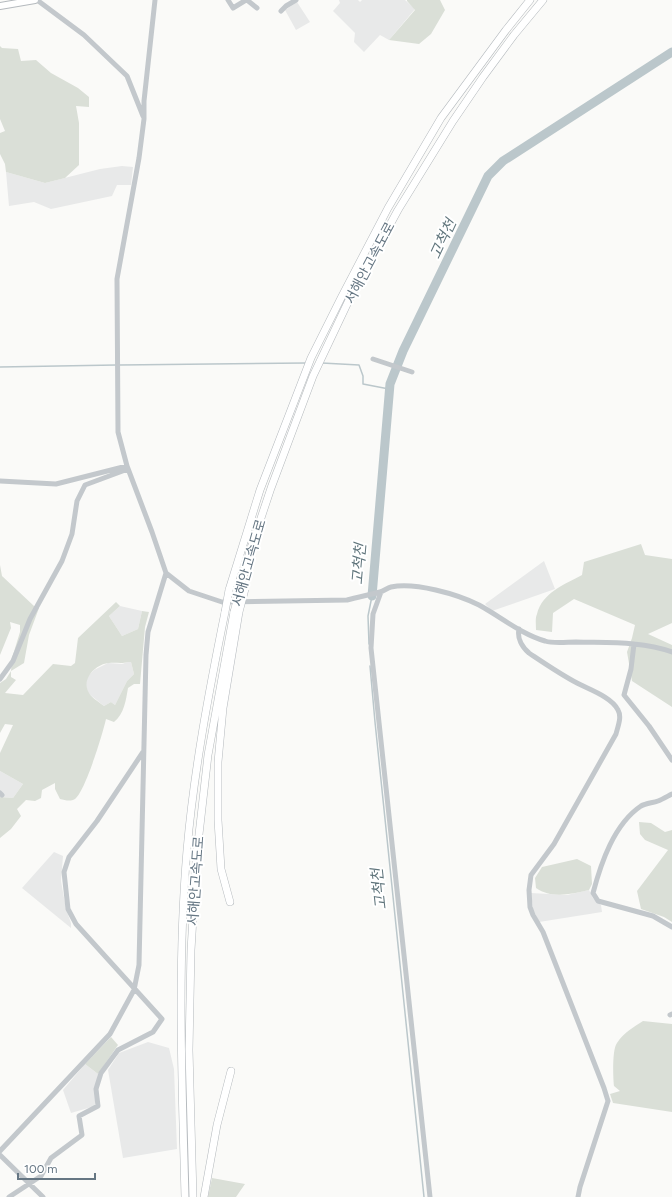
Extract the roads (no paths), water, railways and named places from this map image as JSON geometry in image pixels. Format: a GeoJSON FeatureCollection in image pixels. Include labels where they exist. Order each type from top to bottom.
{"type":"FeatureCollection","features":[{"type":"Feature","properties":{"kind":"highway","name":"서해안고속도로"},"geometry":{"type":"LineString","coordinates":[[185,1197],[181,1050],[182,950],[187,851],[197,758],[211,680],[230,590],[260,490],[311,358],[341,298],[388,208],[441,118],[530,0]]}},
{"type":"Feature","properties":{"kind":"highway","name":"서해안고속도로"},"geometry":{"type":"LineString","coordinates":[[193,1197],[189,1050],[191,950],[197,852],[208,755],[250,551],[271,488],[321,357],[398,210],[453,121],[487,71],[543,0]]}},
{"type":"Feature","properties":{"kind":"highway"},"geometry":{"type":"LineString","coordinates":[[230,902],[221,869],[218,820],[218,762],[223,708],[237,612]]}},
{"type":"Feature","properties":{"kind":"highway"},"geometry":{"type":"LineString","coordinates":[[204,1197],[217,1125],[231,1071]]}},
{"type":"Feature","properties":{"kind":"main road"},"geometry":{"type":"LineString","coordinates":[[0,6],[36,0]]}},
{"type":"Feature","properties":{"kind":"street"},"geometry":{"type":"LineString","coordinates":[[36,0],[84,35],[127,76],[144,119]]}},
{"type":"Feature","properties":{"kind":"street"},"geometry":{"type":"LineString","coordinates":[[155,0],[144,101],[144,119],[117,279],[118,432],[128,468],[166,572],[189,591],[222,602],[347,600],[379,592],[390,587],[406,586],[430,588],[457,595],[546,642],[634,644],[663,648],[672,652]]}},
{"type":"Feature","properties":{"kind":"street"},"geometry":{"type":"LineString","coordinates":[[228,0],[233,8],[247,0],[257,8]]}},
{"type":"Feature","properties":{"kind":"street"},"geometry":{"type":"LineString","coordinates":[[281,11],[296,0]]}},
{"type":"Feature","properties":{"kind":"street"},"geometry":{"type":"LineString","coordinates":[[373,359],[410,371]]}},
{"type":"Feature","properties":{"kind":"street"},"geometry":{"type":"LineString","coordinates":[[0,481],[56,484],[128,468]]}},
{"type":"Feature","properties":{"kind":"street"},"geometry":{"type":"LineString","coordinates":[[0,679],[13,662],[30,619],[62,561],[72,534],[76,501],[85,485],[128,468]]}},
{"type":"Feature","properties":{"kind":"street"},"geometry":{"type":"LineString","coordinates":[[0,1151],[110,1034],[134,990],[139,965],[146,655],[148,632],[166,572]]}},
{"type":"Feature","properties":{"kind":"street"},"geometry":{"type":"LineString","coordinates":[[379,592],[373,614],[371,648],[430,1197]]}},
{"type":"Feature","properties":{"kind":"street"},"geometry":{"type":"LineString","coordinates":[[519,629],[518,635],[524,649],[576,683],[595,691],[615,704],[619,711],[620,720],[616,734],[554,844],[531,875],[529,890],[530,908],[543,932],[608,1101],[578,1197]]}},
{"type":"Feature","properties":{"kind":"street"},"geometry":{"type":"LineString","coordinates":[[634,644],[631,668],[624,695],[649,726],[672,760]]}},
{"type":"Feature","properties":{"kind":"street"},"geometry":{"type":"LineString","coordinates":[[9,1197],[28,1183],[41,1176],[51,1158],[82,1135],[79,1116],[98,1106],[96,1089],[102,1074],[118,1050],[153,1032],[162,1019],[134,990],[76,924],[68,909],[64,872],[69,857],[97,821],[144,751]]}},
{"type":"Feature","properties":{"kind":"street"},"geometry":{"type":"LineString","coordinates":[[672,794],[658,801],[642,805],[626,819],[613,838],[596,881],[593,893],[598,900],[653,916],[672,927]]}},
{"type":"Feature","properties":{"kind":"street"},"geometry":{"type":"LineString","coordinates":[[0,1155],[42,1197]]}},
{"type":"Feature","properties":{"kind":"waterway","name":"고척천"},"geometry":{"type":"LineString","coordinates":[[372,596],[390,384],[403,351],[488,176],[503,161],[672,52]]}},
{"type":"Feature","properties":{"kind":"waterway"},"geometry":{"type":"LineString","coordinates":[[120,365],[306,363]]}},
{"type":"Feature","properties":{"kind":"waterway"},"geometry":{"type":"LineString","coordinates":[[322,363],[359,365],[363,376],[363,384],[389,389]]}},
{"type":"Feature","properties":{"kind":"waterway"},"geometry":{"type":"LineString","coordinates":[[0,367],[116,365]]}},
{"type":"Feature","properties":{"kind":"waterway","name":"고척천"},"geometry":{"type":"LineString","coordinates":[[369,644],[368,616],[372,596]]}},
{"type":"Feature","properties":{"kind":"waterway","name":"고척천"},"geometry":{"type":"LineString","coordinates":[[370,666],[424,1197]]}}]}
